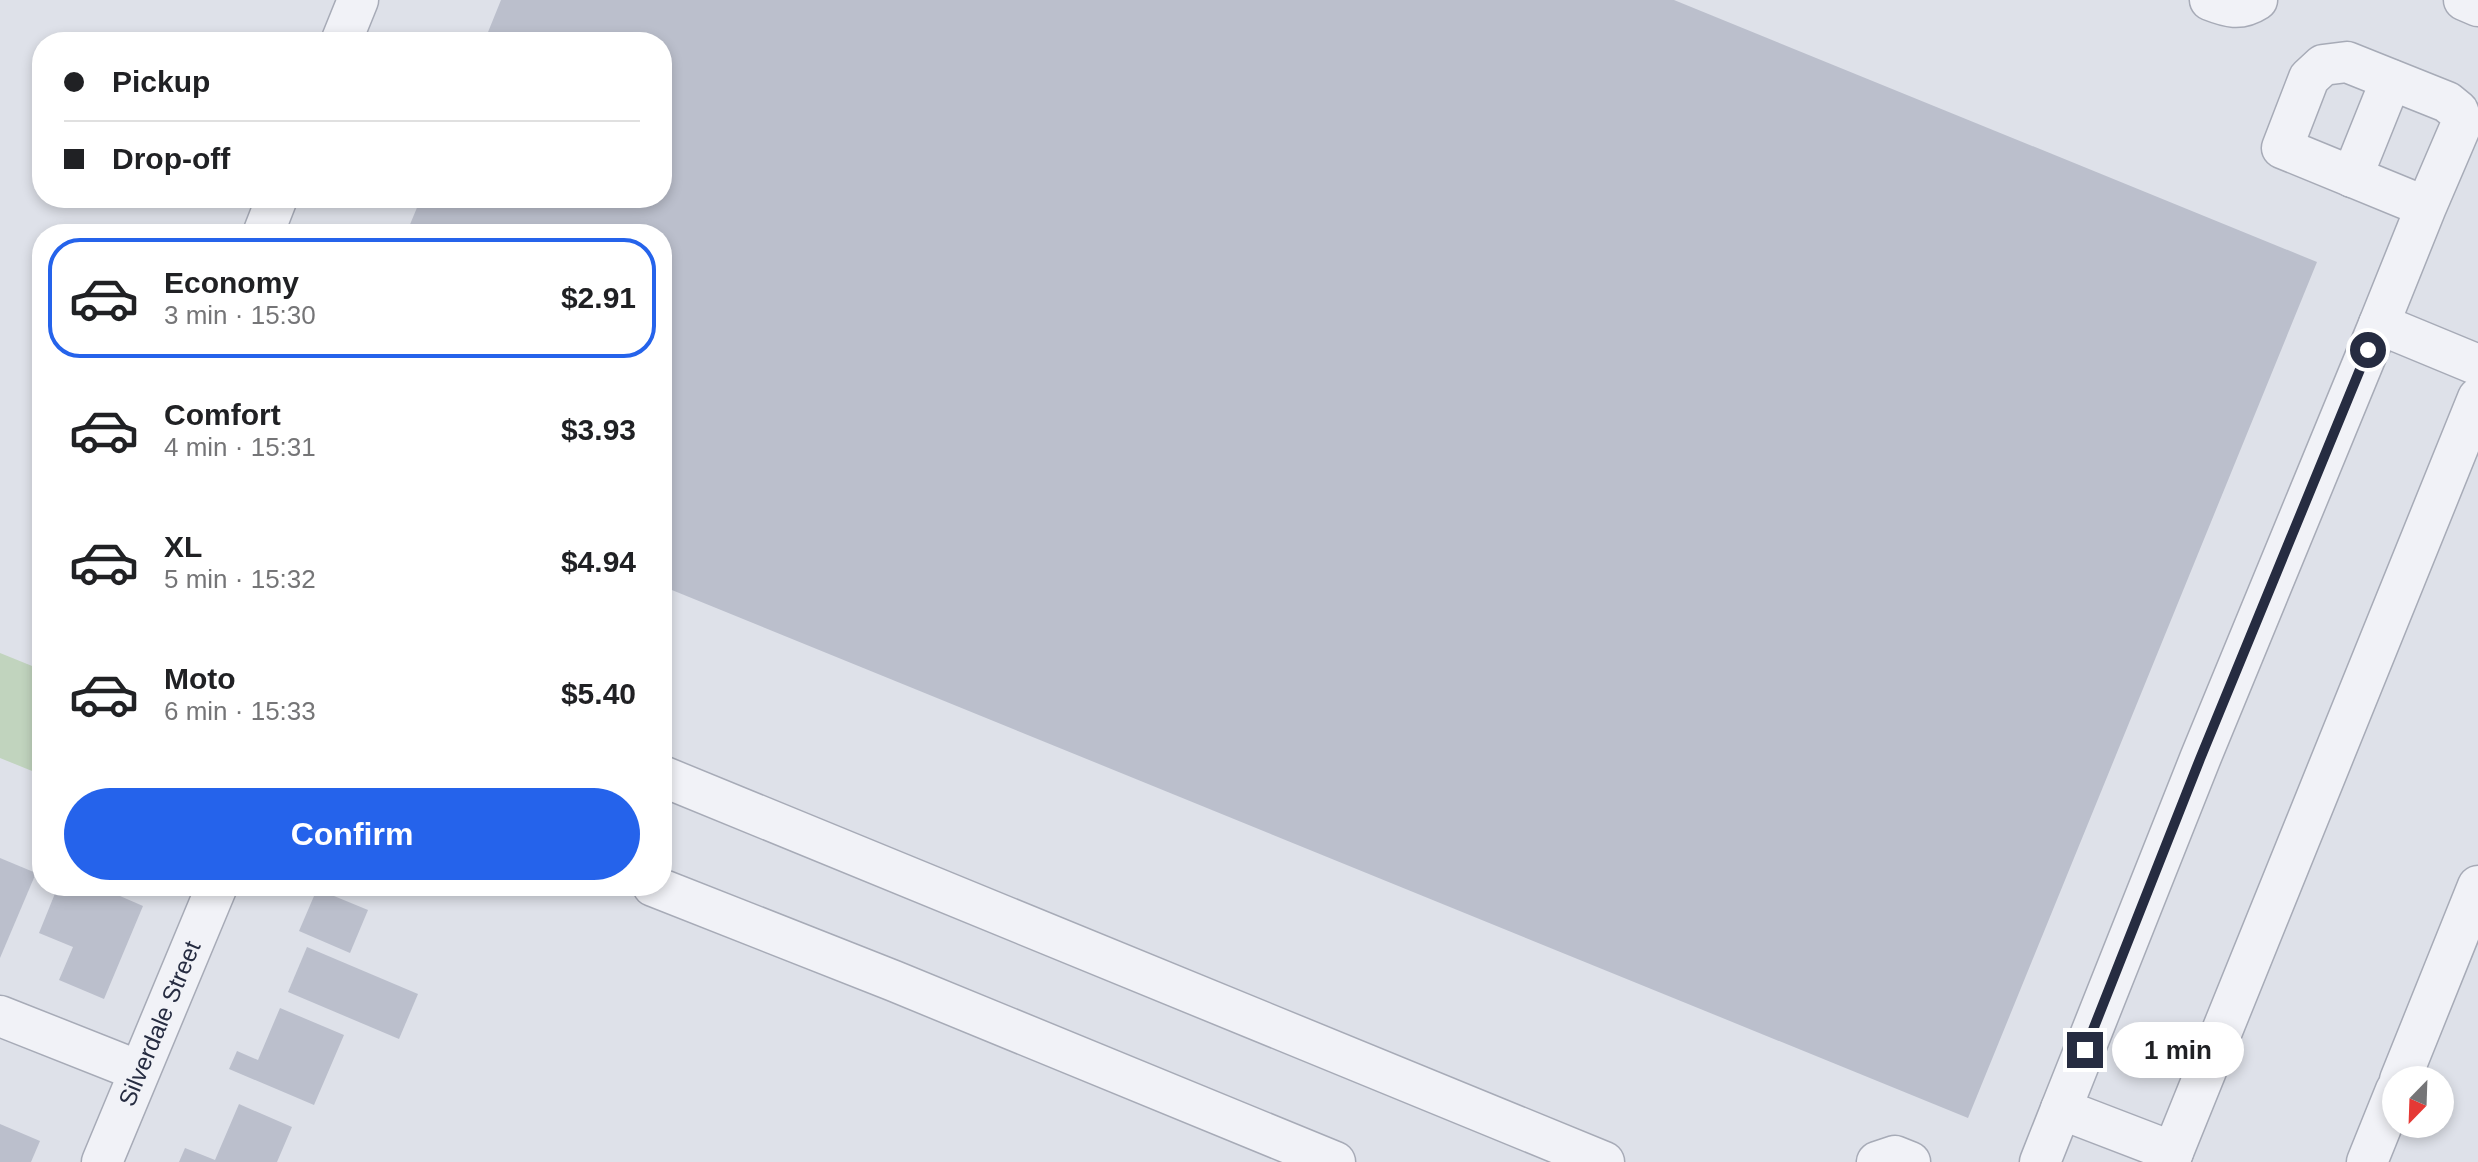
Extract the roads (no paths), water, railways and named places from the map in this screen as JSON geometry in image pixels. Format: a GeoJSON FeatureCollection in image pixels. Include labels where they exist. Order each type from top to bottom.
{"type":"FeatureCollection","features":[{"type":"Feature","properties":{"kind":"street"},"geometry":{"type":"LineString","coordinates":[[345,32],[358,0]]}},
{"type":"Feature","properties":{"kind":"street"},"geometry":{"type":"LineString","coordinates":[[2210,0],[2231,9],[2248,6],[2257,0]]}},
{"type":"Feature","properties":{"kind":"street"},"geometry":{"type":"LineString","coordinates":[[2464,0],[2478,6]]}},
{"type":"Feature","properties":{"kind":"street"},"geometry":{"type":"LineString","coordinates":[[2040,1162],[2200,759],[2462,123],[2458,111],[2447,102],[2347,62],[2323,65],[2309,78],[2282,148],[2426,207]]}},
{"type":"Feature","properties":{"kind":"street"},"geometry":{"type":"LineString","coordinates":[[2352,177],[2391,80]]}},
{"type":"Feature","properties":{"kind":"street"},"geometry":{"type":"LineString","coordinates":[[2379,324],[2478,365]]}},
{"type":"Feature","properties":{"kind":"street"},"geometry":{"type":"LineString","coordinates":[[2061,1109],[2171,1157],[2478,398]]}},
{"type":"Feature","properties":{"kind":"street"},"geometry":{"type":"LineString","coordinates":[[672,780],[1604,1162]]}},
{"type":"Feature","properties":{"kind":"street"},"geometry":{"type":"LineString","coordinates":[[2406,1066],[2478,886]]}},
{"type":"Feature","properties":{"kind":"street"},"geometry":{"type":"LineString","coordinates":[[672,893],[1335,1162]]}},
{"type":"Feature","properties":{"kind":"street","name":"Silverdale Street"},"geometry":{"type":"LineString","coordinates":[[102,1162],[213,896]]}},
{"type":"Feature","properties":{"kind":"street"},"geometry":{"type":"LineString","coordinates":[[0,1016],[139,1071]]}},
{"type":"Feature","properties":{"kind":"street"},"geometry":{"type":"LineString","coordinates":[[2367,1162],[2382,1125]]}},
{"type":"Feature","properties":{"kind":"street"},"geometry":{"type":"LineString","coordinates":[[1877,1162],[1895,1156],[1910,1162]]}}]}
